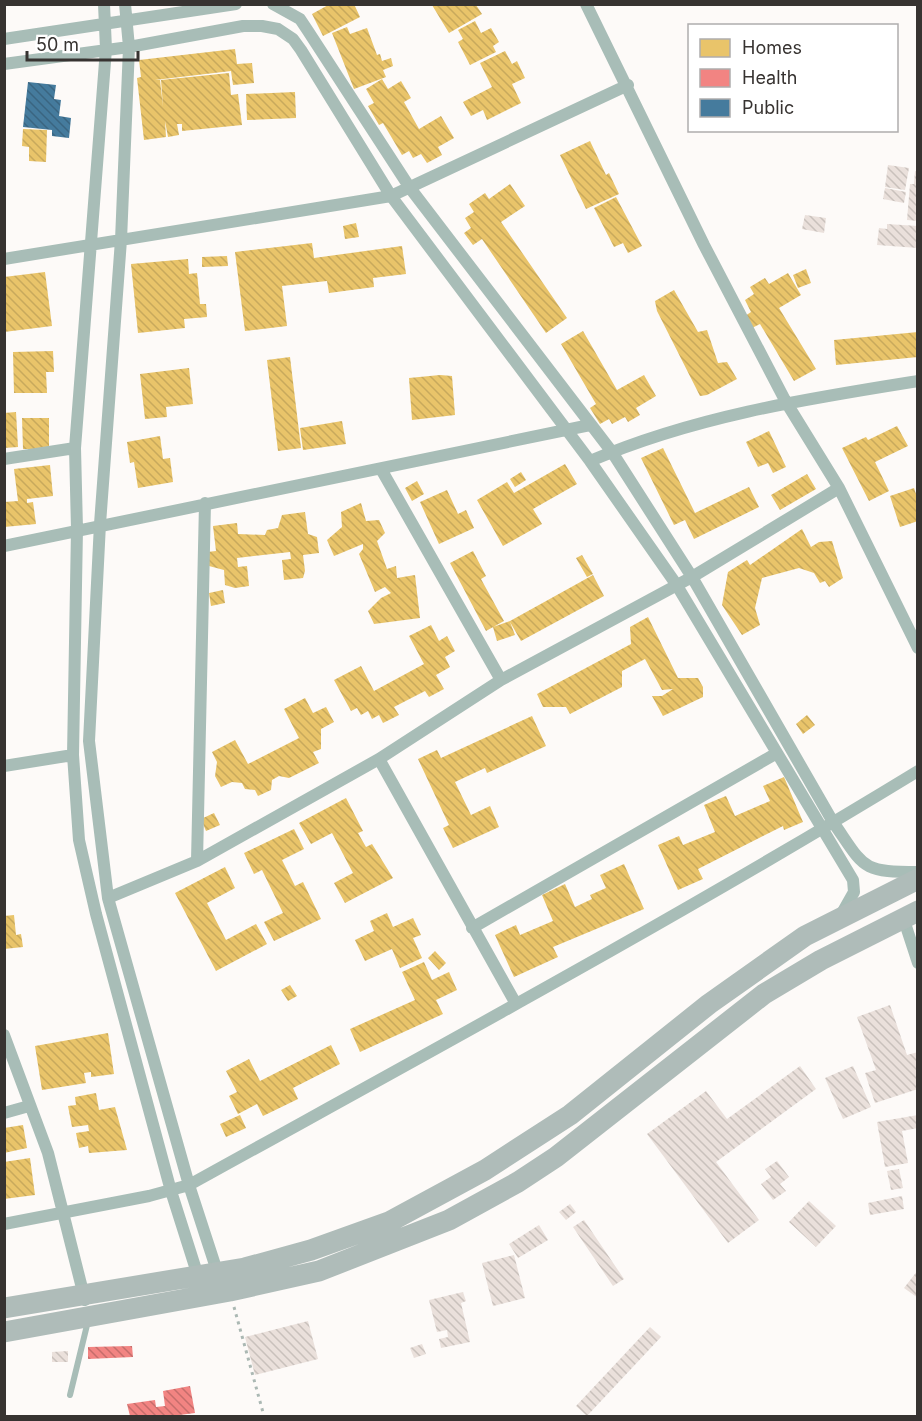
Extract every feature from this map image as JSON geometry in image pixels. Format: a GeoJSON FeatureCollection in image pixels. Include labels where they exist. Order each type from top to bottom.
{"type":"FeatureCollection","features":[{"type":"Feature","properties":{"kind":"highway"},"geometry":{"type":"LineString","coordinates":[[4,1308],[244,1268],[311,1250],[389,1222],[438,1196],[570,1115],[741,980],[805,936],[840,916],[918,879]]}},
{"type":"Feature","properties":{"kind":"highway"},"geometry":{"type":"LineString","coordinates":[[4,1332],[230,1291],[319,1271],[365,1255],[449,1220],[508,1188],[611,1116],[688,1052],[764,994],[821,960],[910,914]]}},
{"type":"Feature","properties":{"kind":"street"},"geometry":{"type":"LineString","coordinates":[[104,4],[106,49],[75,448],[77,529],[74,755],[79,840],[96,914],[171,1191],[207,1274]]}},
{"type":"Feature","properties":{"kind":"street"},"geometry":{"type":"LineString","coordinates":[[125,4],[129,46],[121,240],[100,524],[89,741],[108,897],[189,1185],[207,1274]]}},
{"type":"Feature","properties":{"kind":"street"},"geometry":{"type":"LineString","coordinates":[[4,39],[236,4]]}},
{"type":"Feature","properties":{"kind":"street"},"geometry":{"type":"LineString","coordinates":[[273,4],[300,19],[410,188],[612,452],[692,577],[833,822],[867,867],[891,872],[918,872]]}},
{"type":"Feature","properties":{"kind":"street"},"geometry":{"type":"LineString","coordinates":[[586,4],[628,85],[704,245],[786,402],[839,488],[918,648]]}},
{"type":"Feature","properties":{"kind":"street"},"geometry":{"type":"LineString","coordinates":[[4,64],[129,46],[243,26],[278,29],[293,39],[302,50],[391,196],[590,461],[676,584],[853,880],[854,892],[840,916]]}},
{"type":"Feature","properties":{"kind":"street"},"geometry":{"type":"LineString","coordinates":[[4,259],[391,196],[628,85]]}},
{"type":"Feature","properties":{"kind":"street"},"geometry":{"type":"LineString","coordinates":[[590,461],[703,420],[786,402],[918,381]]}},
{"type":"Feature","properties":{"kind":"street"},"geometry":{"type":"LineString","coordinates":[[4,546],[100,524],[566,432],[590,425]]}},
{"type":"Feature","properties":{"kind":"street"},"geometry":{"type":"LineString","coordinates":[[4,459],[75,448]]}},
{"type":"Feature","properties":{"kind":"street"},"geometry":{"type":"LineString","coordinates":[[381,469],[501,680]]}},
{"type":"Feature","properties":{"kind":"street"},"geometry":{"type":"LineString","coordinates":[[108,897],[197,861],[380,759],[501,680],[692,577],[839,488]]}},
{"type":"Feature","properties":{"kind":"street"},"geometry":{"type":"LineString","coordinates":[[197,861],[205,504]]}},
{"type":"Feature","properties":{"kind":"street"},"geometry":{"type":"LineString","coordinates":[[472,928],[777,753]]}},
{"type":"Feature","properties":{"kind":"street"},"geometry":{"type":"LineString","coordinates":[[4,766],[74,755]]}},
{"type":"Feature","properties":{"kind":"street"},"geometry":{"type":"LineString","coordinates":[[380,759],[516,1004]]}},
{"type":"Feature","properties":{"kind":"street"},"geometry":{"type":"LineString","coordinates":[[4,1224],[171,1191],[189,1185],[516,1004],[918,771]]}},
{"type":"Feature","properties":{"kind":"street"},"geometry":{"type":"LineString","coordinates":[[910,914],[918,963]]}},
{"type":"Feature","properties":{"kind":"street"},"geometry":{"type":"LineString","coordinates":[[4,1035],[48,1153],[88,1317]]}},
{"type":"Feature","properties":{"kind":"street"},"geometry":{"type":"LineString","coordinates":[[4,1113],[29,1106]]}},
{"type":"Feature","properties":{"kind":"lane"},"geometry":{"type":"LineString","coordinates":[[70,1395],[88,1317]]}},
{"type":"Feature","properties":{"kind":"path"},"geometry":{"type":"LineString","coordinates":[[230,1291],[264,1416]]}},
{"type":"Feature","properties":{"kind":"building: Homes"},"geometry":{"type":"Polygon","coordinates":[[[330,4],[354,4],[360,17],[323,36],[312,14],[330,4]]]}},
{"type":"Feature","properties":{"kind":"building: Homes"},"geometry":{"type":"Polygon","coordinates":[[[432,5],[476,5],[482,14],[449,33],[432,5]]]}},
{"type":"Feature","properties":{"kind":"building: Homes"},"geometry":{"type":"Polygon","coordinates":[[[475,21],[481,33],[491,28],[499,42],[493,46],[496,52],[470,65],[458,42],[463,39],[458,30],[475,21]]]}},
{"type":"Feature","properties":{"kind":"building: Homes"},"geometry":{"type":"Polygon","coordinates":[[[347,27],[350,34],[367,28],[377,55],[380,54],[382,61],[391,58],[393,66],[383,70],[386,77],[354,89],[332,33],[347,27]]]}},
{"type":"Feature","properties":{"kind":"building: Homes"},"geometry":{"type":"Polygon","coordinates":[[[235,49],[237,64],[252,63],[254,83],[233,85],[231,71],[155,80],[160,80],[163,107],[161,80],[229,73],[231,95],[238,94],[242,125],[182,131],[182,124],[177,124],[179,135],[168,137],[165,121],[166,137],[144,140],[137,78],[141,77],[139,60],[235,49]]]}},
{"type":"Feature","properties":{"kind":"building: Homes"},"geometry":{"type":"Polygon","coordinates":[[[505,51],[512,64],[517,61],[525,78],[512,84],[521,103],[487,120],[483,110],[471,116],[463,102],[492,87],[480,63],[505,51]]]}},
{"type":"Feature","properties":{"kind":"building: Homes"},"geometry":{"type":"Polygon","coordinates":[[[382,79],[388,89],[401,81],[411,98],[404,102],[419,129],[441,116],[454,138],[438,147],[442,155],[427,163],[421,154],[413,158],[409,151],[402,155],[383,123],[379,125],[368,106],[374,103],[366,89],[382,79]]]}},
{"type":"Feature","properties":{"kind":"building: Homes"},"geometry":{"type":"Polygon","coordinates":[[[295,92],[296,118],[247,120],[246,94],[295,92]]]}},
{"type":"Feature","properties":{"kind":"building: Homes"},"geometry":{"type":"Polygon","coordinates":[[[23,129],[47,130],[46,162],[29,161],[29,147],[22,146],[23,129]]]}},
{"type":"Feature","properties":{"kind":"building: Homes"},"geometry":{"type":"Polygon","coordinates":[[[590,141],[606,175],[609,173],[619,194],[586,209],[560,155],[590,141]]]}},
{"type":"Feature","properties":{"kind":"building: Homes"},"geometry":{"type":"Polygon","coordinates":[[[510,184],[525,206],[501,222],[567,318],[546,333],[482,239],[473,245],[464,233],[471,228],[465,218],[474,212],[469,204],[485,193],[489,199],[510,184]]]}},
{"type":"Feature","properties":{"kind":"building: Homes"},"geometry":{"type":"Polygon","coordinates":[[[616,197],[642,246],[628,253],[623,243],[614,247],[594,208],[616,197]]]}},
{"type":"Feature","properties":{"kind":"building: Homes"},"geometry":{"type":"Polygon","coordinates":[[[356,223],[359,237],[345,239],[343,226],[356,223]]]}},
{"type":"Feature","properties":{"kind":"building: Homes"},"geometry":{"type":"Polygon","coordinates":[[[312,243],[314,258],[402,246],[406,274],[373,278],[374,287],[329,293],[327,281],[282,286],[287,326],[245,331],[235,252],[312,243]]]}},
{"type":"Feature","properties":{"kind":"building: Homes"},"geometry":{"type":"Polygon","coordinates":[[[227,256],[228,266],[202,267],[202,257],[227,256]]]}},
{"type":"Feature","properties":{"kind":"building: Homes"},"geometry":{"type":"Polygon","coordinates":[[[188,259],[189,274],[197,273],[200,304],[206,304],[207,317],[184,319],[185,328],[138,333],[131,264],[188,259]]]}},
{"type":"Feature","properties":{"kind":"building: Homes"},"geometry":{"type":"Polygon","coordinates":[[[806,269],[811,283],[798,288],[793,275],[806,269]]]}},
{"type":"Feature","properties":{"kind":"building: Homes"},"geometry":{"type":"Polygon","coordinates":[[[45,272],[52,326],[4,332],[4,277],[45,272]]]}},
{"type":"Feature","properties":{"kind":"building: Homes"},"geometry":{"type":"Polygon","coordinates":[[[788,273],[801,295],[779,308],[816,369],[794,381],[760,324],[752,328],[745,316],[751,312],[745,300],[754,294],[750,287],[765,278],[769,284],[788,273]]]}},
{"type":"Feature","properties":{"kind":"building: Homes"},"geometry":{"type":"Polygon","coordinates":[[[674,290],[698,332],[707,330],[718,363],[727,362],[737,379],[707,395],[700,396],[657,311],[655,301],[674,290]]]}},
{"type":"Feature","properties":{"kind":"building: Homes"},"geometry":{"type":"Polygon","coordinates":[[[583,331],[617,390],[644,375],[656,396],[636,408],[640,415],[628,422],[625,417],[612,424],[609,419],[600,424],[590,408],[596,404],[561,344],[583,331]]]}},
{"type":"Feature","properties":{"kind":"building: Homes"},"geometry":{"type":"Polygon","coordinates":[[[918,332],[918,357],[836,365],[834,340],[918,332]]]}},
{"type":"Feature","properties":{"kind":"building: Homes"},"geometry":{"type":"Polygon","coordinates":[[[53,351],[54,372],[46,372],[47,393],[14,393],[13,352],[53,351]]]}},
{"type":"Feature","properties":{"kind":"building: Homes"},"geometry":{"type":"Polygon","coordinates":[[[290,357],[301,448],[278,451],[267,360],[290,357]]]}},
{"type":"Feature","properties":{"kind":"building: Homes"},"geometry":{"type":"Polygon","coordinates":[[[189,368],[193,404],[166,407],[167,417],[145,419],[140,374],[189,368]]]}},
{"type":"Feature","properties":{"kind":"building: Homes"},"geometry":{"type":"Polygon","coordinates":[[[452,376],[455,415],[412,420],[409,378],[452,376]]]}},
{"type":"Feature","properties":{"kind":"building: Homes"},"geometry":{"type":"Polygon","coordinates":[[[16,412],[18,447],[4,448],[4,413],[16,412]]]}},
{"type":"Feature","properties":{"kind":"building: Homes"},"geometry":{"type":"Polygon","coordinates":[[[22,418],[49,418],[49,449],[23,449],[22,418]]]}},
{"type":"Feature","properties":{"kind":"building: Homes"},"geometry":{"type":"Polygon","coordinates":[[[342,421],[346,444],[303,450],[300,428],[342,421]]]}},
{"type":"Feature","properties":{"kind":"building: Homes"},"geometry":{"type":"Polygon","coordinates":[[[897,426],[908,446],[875,462],[889,491],[869,501],[842,448],[866,437],[868,440],[897,426]]]}},
{"type":"Feature","properties":{"kind":"building: Homes"},"geometry":{"type":"Polygon","coordinates":[[[769,431],[786,467],[773,473],[768,463],[758,467],[746,442],[769,431]]]}},
{"type":"Feature","properties":{"kind":"building: Homes"},"geometry":{"type":"Polygon","coordinates":[[[160,436],[163,459],[170,458],[173,482],[138,488],[134,462],[130,463],[127,442],[160,436]]]}},
{"type":"Feature","properties":{"kind":"building: Homes"},"geometry":{"type":"Polygon","coordinates":[[[663,448],[695,513],[749,487],[759,507],[694,539],[685,520],[674,525],[641,458],[663,448]]]}},
{"type":"Feature","properties":{"kind":"building: Homes"},"geometry":{"type":"Polygon","coordinates":[[[565,464],[577,484],[533,509],[542,524],[503,546],[477,500],[507,482],[514,493],[565,464]]]}},
{"type":"Feature","properties":{"kind":"building: Homes"},"geometry":{"type":"Polygon","coordinates":[[[50,465],[53,496],[27,499],[27,503],[33,502],[36,524],[4,527],[4,502],[18,501],[14,469],[50,465]]]}},
{"type":"Feature","properties":{"kind":"building: Homes"},"geometry":{"type":"Polygon","coordinates":[[[521,472],[526,480],[515,487],[510,479],[521,472]]]}},
{"type":"Feature","properties":{"kind":"building: Homes"},"geometry":{"type":"Polygon","coordinates":[[[807,474],[816,489],[780,510],[771,495],[807,474]]]}},
{"type":"Feature","properties":{"kind":"building: Homes"},"geometry":{"type":"Polygon","coordinates":[[[417,481],[424,494],[412,501],[405,488],[417,481]]]}},
{"type":"Feature","properties":{"kind":"building: Homes"},"geometry":{"type":"Polygon","coordinates":[[[914,488],[918,500],[918,521],[900,527],[890,496],[914,488]]]}},
{"type":"Feature","properties":{"kind":"building: Homes"},"geometry":{"type":"Polygon","coordinates":[[[447,490],[458,514],[466,510],[474,528],[439,544],[420,502],[447,490]]]}},
{"type":"Feature","properties":{"kind":"building: Homes"},"geometry":{"type":"Polygon","coordinates":[[[361,503],[366,521],[379,520],[385,533],[377,541],[387,569],[396,566],[397,578],[415,575],[420,618],[374,624],[368,611],[381,598],[391,593],[385,587],[375,592],[359,554],[363,549],[363,544],[334,556],[327,540],[342,527],[341,512],[361,503]]]}},
{"type":"Feature","properties":{"kind":"building: Homes"},"geometry":{"type":"Polygon","coordinates":[[[305,512],[308,534],[317,537],[319,553],[303,555],[305,571],[303,578],[284,580],[282,560],[291,559],[290,552],[237,558],[238,567],[247,566],[249,586],[235,588],[225,585],[224,570],[209,566],[207,552],[216,551],[213,526],[237,523],[238,534],[265,535],[267,530],[278,528],[282,515],[305,512]]]}},
{"type":"Feature","properties":{"kind":"building: Homes"},"geometry":{"type":"Polygon","coordinates":[[[802,529],[811,547],[819,542],[832,541],[843,578],[829,587],[825,581],[820,583],[814,573],[799,568],[762,578],[755,608],[760,625],[742,635],[722,605],[728,572],[747,560],[750,565],[802,529]]]}},
{"type":"Feature","properties":{"kind":"building: Homes"},"geometry":{"type":"Polygon","coordinates":[[[473,551],[486,576],[481,579],[504,621],[486,631],[450,563],[473,551]]]}},
{"type":"Feature","properties":{"kind":"building: Homes"},"geometry":{"type":"Polygon","coordinates":[[[582,555],[593,574],[587,577],[576,558],[582,555]]]}},
{"type":"Feature","properties":{"kind":"building: Homes"},"geometry":{"type":"Polygon","coordinates":[[[593,575],[604,596],[521,641],[510,622],[515,635],[497,641],[493,627],[510,621],[593,575]]]}},
{"type":"Feature","properties":{"kind":"building: Homes"},"geometry":{"type":"Polygon","coordinates":[[[223,590],[225,603],[211,606],[209,593],[223,590]]]}},
{"type":"Feature","properties":{"kind":"building: Homes"},"geometry":{"type":"Polygon","coordinates":[[[648,617],[678,678],[698,678],[703,687],[703,697],[663,716],[652,696],[662,696],[673,689],[662,690],[645,659],[622,671],[622,687],[570,714],[566,707],[543,707],[537,694],[631,644],[630,627],[648,617]]]}},
{"type":"Feature","properties":{"kind":"building: Homes"},"geometry":{"type":"Polygon","coordinates":[[[431,625],[439,641],[447,636],[455,651],[445,657],[450,667],[436,675],[444,689],[429,697],[425,691],[394,707],[399,715],[383,723],[379,715],[372,719],[368,711],[361,715],[357,708],[351,711],[334,680],[361,666],[374,691],[424,664],[409,636],[431,625]]]}},
{"type":"Feature","properties":{"kind":"building: Homes"},"geometry":{"type":"Polygon","coordinates":[[[305,698],[313,713],[326,707],[334,722],[321,729],[321,749],[313,752],[319,763],[289,778],[279,776],[272,780],[271,790],[258,796],[255,790],[245,789],[242,783],[232,782],[221,787],[215,776],[217,762],[212,752],[235,740],[248,764],[299,738],[284,709],[305,698]]]}},
{"type":"Feature","properties":{"kind":"building: Homes"},"geometry":{"type":"Polygon","coordinates":[[[807,715],[815,725],[803,734],[796,724],[807,715]]]}},
{"type":"Feature","properties":{"kind":"building: Homes"},"geometry":{"type":"Polygon","coordinates":[[[532,716],[546,746],[487,773],[485,768],[455,782],[471,815],[490,806],[499,827],[453,848],[443,828],[449,825],[418,759],[437,750],[441,758],[532,716]]]}},
{"type":"Feature","properties":{"kind":"building: Homes"},"geometry":{"type":"Polygon","coordinates":[[[784,777],[803,822],[784,830],[783,826],[698,869],[703,879],[678,890],[658,845],[679,836],[683,845],[715,832],[704,805],[726,796],[735,816],[770,801],[763,786],[784,777]]]}},
{"type":"Feature","properties":{"kind":"building: Homes"},"geometry":{"type":"Polygon","coordinates":[[[346,798],[363,831],[358,833],[366,847],[372,844],[393,878],[345,903],[334,883],[353,873],[332,833],[311,844],[299,823],[346,798]]]}},
{"type":"Feature","properties":{"kind":"building: Homes"},"geometry":{"type":"Polygon","coordinates":[[[214,813],[220,825],[206,831],[201,819],[214,813]]]}},
{"type":"Feature","properties":{"kind":"building: Homes"},"geometry":{"type":"Polygon","coordinates":[[[294,829],[304,849],[282,860],[295,886],[303,882],[321,919],[274,941],[264,922],[283,913],[262,870],[254,874],[244,853],[294,829]]]}},
{"type":"Feature","properties":{"kind":"building: Homes"},"geometry":{"type":"Polygon","coordinates":[[[624,864],[644,909],[553,947],[558,957],[514,977],[495,935],[516,925],[520,935],[553,921],[542,895],[565,884],[575,907],[592,899],[590,895],[606,888],[600,875],[624,864]]]}},
{"type":"Feature","properties":{"kind":"building: Homes"},"geometry":{"type":"Polygon","coordinates":[[[225,867],[235,888],[207,903],[226,940],[256,924],[267,944],[216,971],[175,893],[225,867]]]}},
{"type":"Feature","properties":{"kind":"building: Homes"},"geometry":{"type":"Polygon","coordinates":[[[387,913],[393,927],[413,918],[421,935],[413,938],[422,958],[400,968],[392,949],[365,961],[355,940],[374,931],[370,921],[387,913]]]}},
{"type":"Feature","properties":{"kind":"building: Homes"},"geometry":{"type":"Polygon","coordinates":[[[14,915],[16,935],[21,934],[23,947],[4,949],[4,916],[14,915]]]}},
{"type":"Feature","properties":{"kind":"building: Homes"},"geometry":{"type":"Polygon","coordinates":[[[435,951],[446,963],[439,970],[428,958],[435,951]]]}},
{"type":"Feature","properties":{"kind":"building: Homes"},"geometry":{"type":"Polygon","coordinates":[[[424,962],[432,980],[449,972],[457,990],[436,1000],[443,1014],[360,1052],[350,1029],[415,1000],[402,972],[424,962]]]}},
{"type":"Feature","properties":{"kind":"building: Homes"},"geometry":{"type":"Polygon","coordinates":[[[290,985],[297,996],[288,1001],[281,990],[290,985]]]}},
{"type":"Feature","properties":{"kind":"building: Homes"},"geometry":{"type":"Polygon","coordinates":[[[108,1033],[114,1074],[91,1077],[91,1072],[84,1073],[86,1083],[42,1090],[35,1046],[108,1033]]]}},
{"type":"Feature","properties":{"kind":"building: Homes"},"geometry":{"type":"Polygon","coordinates":[[[331,1045],[340,1064],[293,1088],[298,1099],[263,1116],[257,1104],[238,1114],[229,1096],[237,1092],[226,1071],[249,1059],[260,1081],[331,1045]]]}},
{"type":"Feature","properties":{"kind":"building: Homes"},"geometry":{"type":"Polygon","coordinates":[[[96,1093],[99,1110],[115,1107],[127,1150],[89,1153],[88,1146],[79,1148],[76,1133],[89,1131],[88,1125],[72,1127],[68,1106],[76,1105],[75,1097],[96,1093]]]}},
{"type":"Feature","properties":{"kind":"building: Homes"},"geometry":{"type":"Polygon","coordinates":[[[240,1115],[246,1128],[226,1137],[220,1124],[240,1115]]]}},
{"type":"Feature","properties":{"kind":"building: Homes"},"geometry":{"type":"Polygon","coordinates":[[[23,1125],[27,1148],[4,1153],[4,1128],[23,1125]]]}},
{"type":"Feature","properties":{"kind":"building: Homes"},"geometry":{"type":"Polygon","coordinates":[[[30,1158],[35,1195],[4,1199],[4,1162],[30,1158]]]}},
{"type":"Feature","properties":{"kind":"building: Health"},"geometry":{"type":"Polygon","coordinates":[[[132,1346],[133,1357],[88,1359],[88,1347],[132,1346]]]}},
{"type":"Feature","properties":{"kind":"building: Health"},"geometry":{"type":"Polygon","coordinates":[[[190,1386],[195,1413],[172,1416],[130,1416],[127,1404],[155,1400],[156,1407],[165,1406],[163,1391],[190,1386]]]}},
{"type":"Feature","properties":{"kind":"building: Public"},"geometry":{"type":"Polygon","coordinates":[[[28,82],[56,85],[54,99],[61,100],[59,116],[71,118],[69,138],[52,136],[52,130],[23,127],[28,82]]]}},
{"type":"Feature","properties":{"kind":"building: Other"},"geometry":{"type":"Polygon","coordinates":[[[888,165],[909,168],[905,190],[885,187],[888,165]]]}},
{"type":"Feature","properties":{"kind":"building: Other"},"geometry":{"type":"Polygon","coordinates":[[[915,171],[918,172],[918,221],[907,220],[910,184],[914,184],[915,171]]]}},
{"type":"Feature","properties":{"kind":"building: Other"},"geometry":{"type":"Polygon","coordinates":[[[885,188],[906,192],[904,203],[883,199],[885,188]]]}},
{"type":"Feature","properties":{"kind":"building: Other"},"geometry":{"type":"Polygon","coordinates":[[[805,215],[826,218],[824,233],[802,229],[805,215]]]}},
{"type":"Feature","properties":{"kind":"building: Other"},"geometry":{"type":"Polygon","coordinates":[[[887,224],[918,226],[918,248],[877,245],[879,228],[887,229],[887,224]]]}},
{"type":"Feature","properties":{"kind":"building: Other"},"geometry":{"type":"Polygon","coordinates":[[[890,1005],[907,1055],[918,1052],[918,1089],[875,1103],[865,1073],[876,1070],[857,1017],[890,1005]]]}},
{"type":"Feature","properties":{"kind":"building: Other"},"geometry":{"type":"Polygon","coordinates":[[[800,1066],[816,1089],[716,1162],[759,1220],[728,1243],[647,1134],[706,1091],[727,1119],[800,1066]]]}},
{"type":"Feature","properties":{"kind":"building: Other"},"geometry":{"type":"Polygon","coordinates":[[[853,1066],[871,1107],[843,1119],[825,1078],[853,1066]]]}},
{"type":"Feature","properties":{"kind":"building: Other"},"geometry":{"type":"Polygon","coordinates":[[[918,1115],[918,1128],[902,1131],[908,1163],[885,1167],[877,1122],[918,1115]]]}},
{"type":"Feature","properties":{"kind":"building: Other"},"geometry":{"type":"Polygon","coordinates":[[[777,1161],[789,1177],[780,1184],[786,1191],[773,1200],[761,1184],[771,1177],[765,1169],[777,1161]]]}},
{"type":"Feature","properties":{"kind":"building: Other"},"geometry":{"type":"Polygon","coordinates":[[[899,1169],[903,1188],[891,1190],[887,1171],[899,1169]]]}},
{"type":"Feature","properties":{"kind":"building: Other"},"geometry":{"type":"Polygon","coordinates":[[[902,1196],[904,1209],[870,1215],[868,1203],[902,1196]]]}},
{"type":"Feature","properties":{"kind":"building: Other"},"geometry":{"type":"Polygon","coordinates":[[[809,1201],[836,1226],[816,1247],[789,1222],[809,1201]]]}},
{"type":"Feature","properties":{"kind":"building: Other"},"geometry":{"type":"Polygon","coordinates":[[[570,1204],[576,1212],[566,1220],[559,1212],[570,1204]]]}},
{"type":"Feature","properties":{"kind":"building: Other"},"geometry":{"type":"Polygon","coordinates":[[[584,1220],[624,1279],[613,1286],[573,1227],[584,1220]]]}},
{"type":"Feature","properties":{"kind":"building: Other"},"geometry":{"type":"Polygon","coordinates":[[[539,1225],[548,1240],[518,1258],[509,1244],[539,1225]]]}},
{"type":"Feature","properties":{"kind":"building: Other"},"geometry":{"type":"Polygon","coordinates":[[[514,1255],[525,1298],[493,1306],[482,1263],[514,1255]]]}},
{"type":"Feature","properties":{"kind":"building: Other"},"geometry":{"type":"Polygon","coordinates":[[[918,1270],[918,1298],[904,1288],[918,1270]]]}},
{"type":"Feature","properties":{"kind":"building: Other"},"geometry":{"type":"Polygon","coordinates":[[[463,1292],[466,1301],[461,1303],[470,1342],[441,1348],[439,1339],[448,1337],[447,1330],[437,1332],[429,1300],[463,1292]]]}},
{"type":"Feature","properties":{"kind":"building: Other"},"geometry":{"type":"Polygon","coordinates":[[[308,1321],[318,1359],[255,1375],[245,1337],[308,1321]]]}},
{"type":"Feature","properties":{"kind":"building: Other"},"geometry":{"type":"Polygon","coordinates":[[[650,1327],[661,1337],[587,1416],[576,1406],[650,1327]]]}},
{"type":"Feature","properties":{"kind":"building: Other"},"geometry":{"type":"Polygon","coordinates":[[[422,1344],[426,1354],[414,1358],[410,1348],[422,1344]]]}},
{"type":"Feature","properties":{"kind":"building: Other"},"geometry":{"type":"Polygon","coordinates":[[[68,1351],[68,1362],[52,1362],[52,1352],[68,1351]]]}}]}
